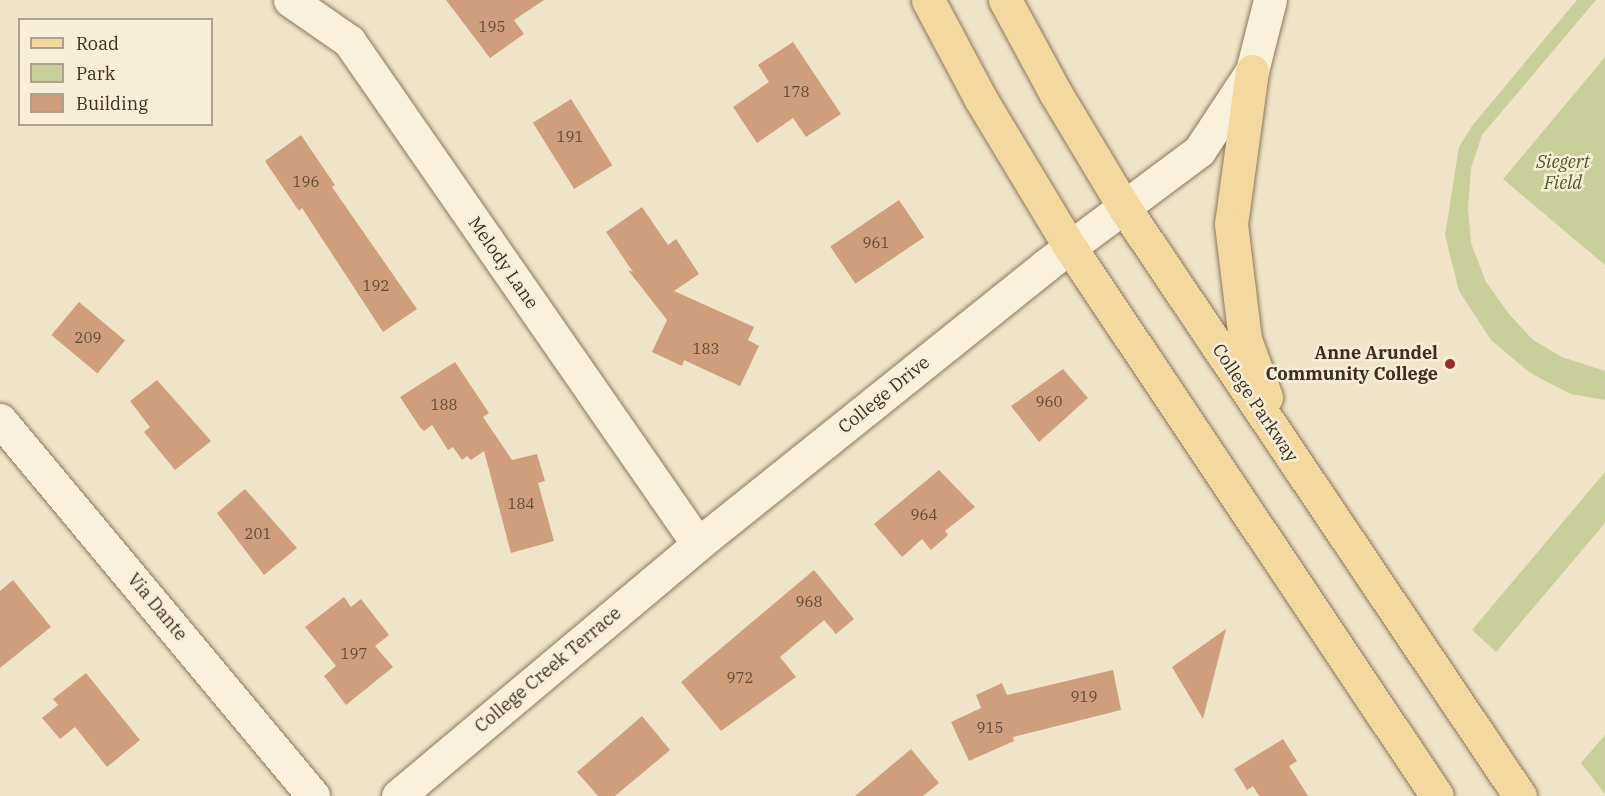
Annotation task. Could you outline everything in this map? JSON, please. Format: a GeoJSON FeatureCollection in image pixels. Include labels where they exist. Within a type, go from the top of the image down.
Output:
{"type":"FeatureCollection","features":[{"type":"Feature","properties":{"kind":"main road"},"geometry":{"type":"LineString","coordinates":[[928,0],[980,98],[1070,247],[1437,796]]}},
{"type":"Feature","properties":{"kind":"main road","name":"College Parkway"},"geometry":{"type":"LineString","coordinates":[[1005,0],[1056,94],[1124,207],[1520,796]]}},
{"type":"Feature","properties":{"kind":"main road"},"geometry":{"type":"LineString","coordinates":[[1252,71],[1231,224],[1235,280],[1245,339],[1289,454]]}},
{"type":"Feature","properties":{"kind":"street","name":"Melody Lane"},"geometry":{"type":"LineString","coordinates":[[290,0],[349,41],[698,544]]}},
{"type":"Feature","properties":{"kind":"street","name":"College Drive"},"geometry":{"type":"LineString","coordinates":[[698,544],[1070,247],[1199,151],[1252,71],[1270,0]]}},
{"type":"Feature","properties":{"kind":"street","name":"Via Dante"},"geometry":{"type":"LineString","coordinates":[[0,420],[313,796]]}},
{"type":"Feature","properties":{"kind":"street","name":"College Creek Terrace"},"geometry":{"type":"LineString","coordinates":[[398,796],[698,544]]}},
{"type":"Feature","properties":{"kind":"green space"},"geometry":{"type":"Polygon","coordinates":[[[1577,0],[1596,0],[1482,135],[1471,168],[1468,209],[1471,243],[1486,282],[1509,314],[1533,340],[1562,357],[1605,371],[1605,400],[1571,394],[1551,384],[1529,372],[1491,340],[1459,291],[1445,235],[1459,147],[1472,126],[1577,0]]]}},
{"type":"Feature","properties":{"kind":"green space","name":"Siegert Field"},"geometry":{"type":"Polygon","coordinates":[[[1605,57],[1605,265],[1503,179],[1605,57]]]}},
{"type":"Feature","properties":{"kind":"green space"},"geometry":{"type":"Polygon","coordinates":[[[1605,472],[1605,523],[1496,652],[1472,630],[1605,472]]]}},
{"type":"Feature","properties":{"kind":"green space"},"geometry":{"type":"Polygon","coordinates":[[[1605,735],[1605,794],[1581,763],[1605,735]]]}},
{"type":"Feature","properties":{"kind":"building"},"geometry":{"type":"Polygon","coordinates":[[[446,0],[544,0],[514,20],[524,34],[490,58],[446,0]]]}},
{"type":"Feature","properties":{"kind":"building"},"geometry":{"type":"Polygon","coordinates":[[[793,42],[841,114],[806,137],[793,118],[757,143],[733,107],[769,82],[758,65],[793,42]]]}},
{"type":"Feature","properties":{"kind":"building"},"geometry":{"type":"Polygon","coordinates":[[[571,99],[612,165],[574,189],[533,123],[571,99]]]}},
{"type":"Feature","properties":{"kind":"building"},"geometry":{"type":"Polygon","coordinates":[[[301,135],[335,185],[332,187],[417,309],[383,332],[302,208],[299,211],[265,161],[301,135]]]}},
{"type":"Feature","properties":{"kind":"building"},"geometry":{"type":"Polygon","coordinates":[[[899,200],[924,237],[855,284],[830,246],[899,200]]]}},
{"type":"Feature","properties":{"kind":"building"},"geometry":{"type":"Polygon","coordinates":[[[642,207],[668,245],[676,239],[699,274],[674,291],[754,327],[748,340],[759,346],[740,386],[684,360],[682,366],[652,352],[667,320],[628,270],[633,272],[606,232],[642,207]]]}},
{"type":"Feature","properties":{"kind":"building"},"geometry":{"type":"Polygon","coordinates":[[[79,302],[125,341],[97,374],[51,335],[79,302]]]}},
{"type":"Feature","properties":{"kind":"building"},"geometry":{"type":"Polygon","coordinates":[[[455,362],[489,413],[483,417],[512,460],[537,454],[545,481],[538,483],[554,541],[511,553],[484,451],[471,460],[467,456],[462,460],[453,447],[448,450],[432,425],[424,431],[419,426],[400,397],[455,362]]]}},
{"type":"Feature","properties":{"kind":"building"},"geometry":{"type":"Polygon","coordinates":[[[1063,369],[1088,398],[1039,442],[1011,406],[1063,369]]]}},
{"type":"Feature","properties":{"kind":"building"},"geometry":{"type":"Polygon","coordinates":[[[157,380],[211,441],[175,470],[144,432],[150,427],[130,401],[157,380]]]}},
{"type":"Feature","properties":{"kind":"building"},"geometry":{"type":"Polygon","coordinates":[[[939,470],[975,507],[945,531],[948,535],[931,550],[922,539],[902,557],[874,524],[939,470]]]}},
{"type":"Feature","properties":{"kind":"building"},"geometry":{"type":"Polygon","coordinates":[[[245,489],[297,548],[264,575],[217,513],[245,489]]]}},
{"type":"Feature","properties":{"kind":"building"},"geometry":{"type":"Polygon","coordinates":[[[814,570],[854,619],[836,634],[824,620],[780,657],[796,677],[721,731],[681,682],[814,570]]]}},
{"type":"Feature","properties":{"kind":"building"},"geometry":{"type":"Polygon","coordinates":[[[13,580],[51,627],[0,668],[0,591],[13,580]]]}},
{"type":"Feature","properties":{"kind":"building"},"geometry":{"type":"Polygon","coordinates":[[[344,597],[351,607],[361,599],[389,635],[375,646],[393,667],[346,705],[324,676],[336,666],[305,627],[344,597]]]}},
{"type":"Feature","properties":{"kind":"building"},"geometry":{"type":"Polygon","coordinates":[[[1226,629],[1203,719],[1172,667],[1226,629]]]}},
{"type":"Feature","properties":{"kind":"building"},"geometry":{"type":"Polygon","coordinates":[[[1113,670],[1121,710],[1013,737],[1014,741],[969,761],[951,722],[981,708],[976,695],[1002,683],[1007,695],[1113,670]]]}},
{"type":"Feature","properties":{"kind":"building"},"geometry":{"type":"Polygon","coordinates":[[[86,673],[140,740],[107,767],[75,727],[60,739],[42,718],[58,705],[53,699],[86,673]]]}},
{"type":"Feature","properties":{"kind":"building"},"geometry":{"type":"Polygon","coordinates":[[[642,716],[670,750],[615,796],[598,796],[577,772],[642,716]]]}},
{"type":"Feature","properties":{"kind":"building"},"geometry":{"type":"Polygon","coordinates":[[[1283,739],[1297,761],[1289,766],[1308,796],[1259,796],[1253,786],[1247,790],[1234,769],[1283,739]]]}},
{"type":"Feature","properties":{"kind":"building"},"geometry":{"type":"Polygon","coordinates":[[[911,749],[939,783],[923,796],[855,796],[911,749]]]}},
{"type":"Feature","properties":{"kind":"place","name":"Anne Arundel Community College"},"geometry":{"type":"Point","coordinates":[1450,364]}}]}
